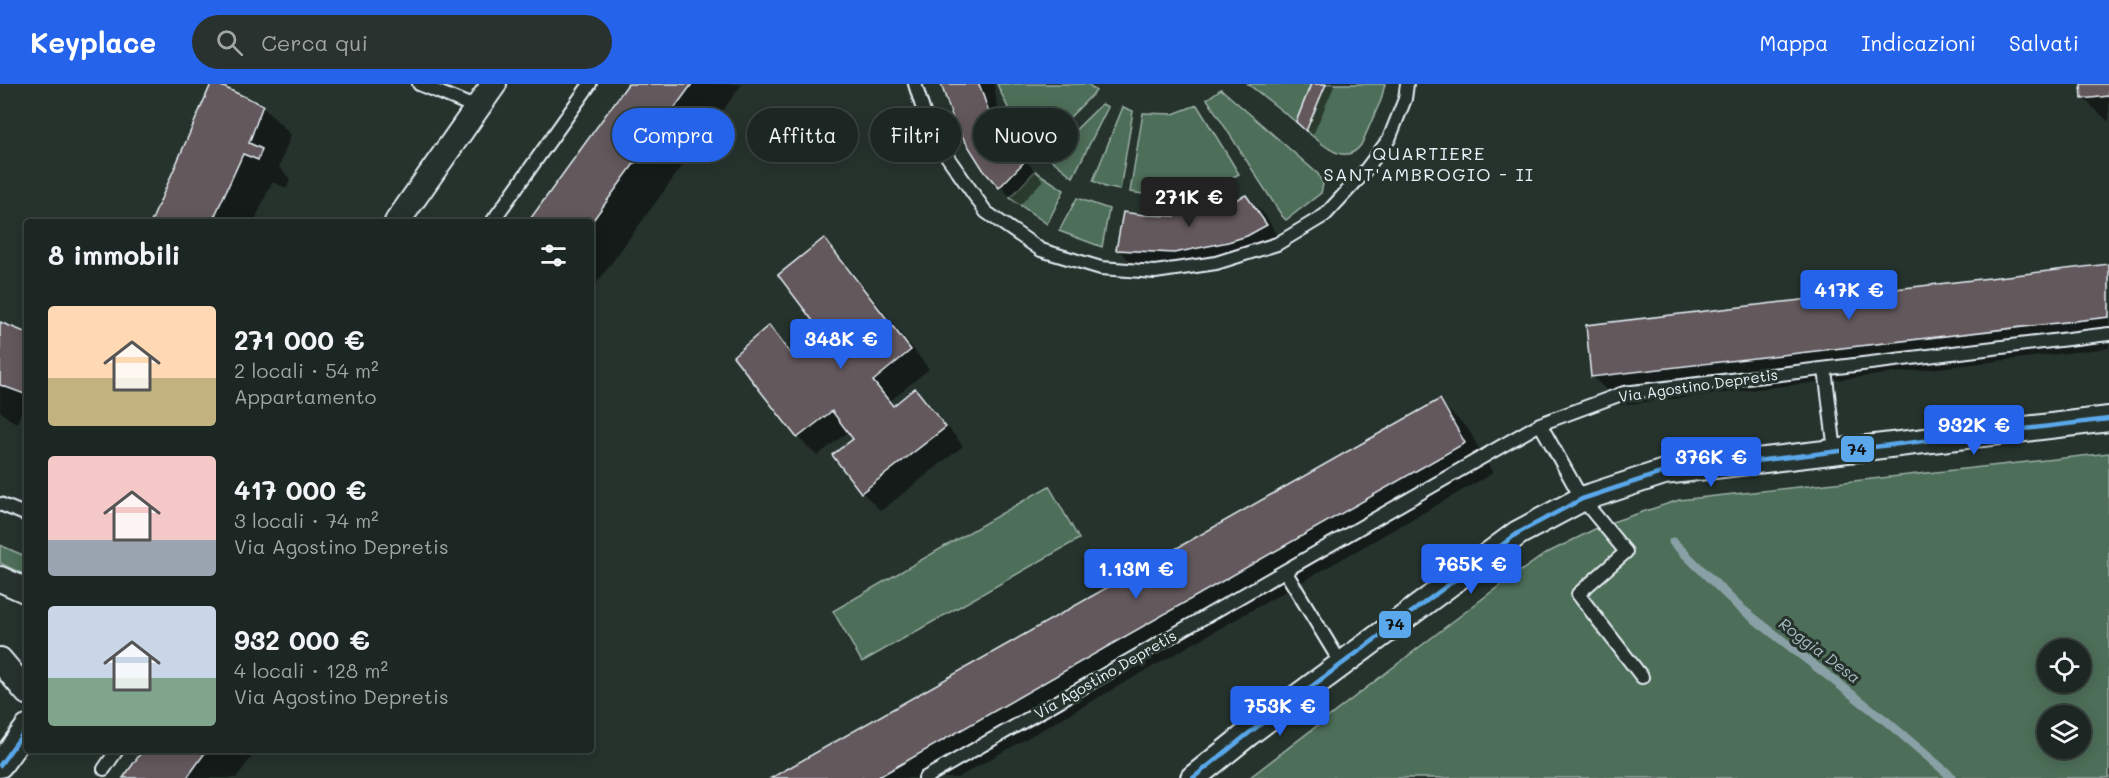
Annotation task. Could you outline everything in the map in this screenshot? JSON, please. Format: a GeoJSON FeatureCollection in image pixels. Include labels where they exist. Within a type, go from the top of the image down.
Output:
{"type":"FeatureCollection","features":[{"type":"Feature","properties":{"kind":"street"},"geometry":{"type":"LineString","coordinates":[[399,219],[494,84]]}},
{"type":"Feature","properties":{"kind":"street"},"geometry":{"type":"LineString","coordinates":[[1193,778],[1249,733],[1518,533],[1582,499],[1664,472],[2109,419]]}},
{"type":"Feature","properties":{"kind":"street"},"geometry":{"type":"LineString","coordinates":[[0,579],[24,590]]}},
{"type":"Feature","properties":{"kind":"street"},"geometry":{"type":"LineString","coordinates":[[0,660],[24,688]]}},
{"type":"Feature","properties":{"kind":"street"},"geometry":{"type":"LineString","coordinates":[[0,765],[24,732]]}},
{"type":"Feature","properties":{"kind":"lane"},"geometry":{"type":"LineString","coordinates":[[419,84],[477,108]]}},
{"type":"Feature","properties":{"kind":"lane"},"geometry":{"type":"LineString","coordinates":[[494,219],[590,84]]}},
{"type":"Feature","properties":{"kind":"lane"},"geometry":{"type":"LineString","coordinates":[[915,84],[930,132],[986,212],[1041,250],[1101,268],[1155,272],[1216,263],[1277,244],[1325,215],[1361,176],[1389,139],[1405,99],[1407,84]]}},
{"type":"Feature","properties":{"kind":"lane","name":"Via Agostino Depretis"},"geometry":{"type":"LineString","coordinates":[[925,778],[1540,424],[1624,393],[2109,334]]}},
{"type":"Feature","properties":{"kind":"lane"},"geometry":{"type":"LineString","coordinates":[[1825,369],[1835,451]]}},
{"type":"Feature","properties":{"kind":"lane"},"geometry":{"type":"LineString","coordinates":[[1540,424],[1582,499],[1626,552],[1578,594],[1642,676]]}},
{"type":"Feature","properties":{"kind":"lane"},"geometry":{"type":"LineString","coordinates":[[0,504],[24,514]]}},
{"type":"Feature","properties":{"kind":"lane"},"geometry":{"type":"LineString","coordinates":[[1285,571],[1342,664]]}},
{"type":"Feature","properties":{"kind":"lane"},"geometry":{"type":"LineString","coordinates":[[104,769],[115,753]]}},
{"type":"Feature","properties":{"kind":"green space"},"geometry":{"type":"Polygon","coordinates":[[[997,84],[1088,84],[1096,91],[1078,109],[1008,108],[997,84]]]}},
{"type":"Feature","properties":{"kind":"green space"},"geometry":{"type":"Polygon","coordinates":[[[1248,84],[1311,84],[1296,122],[1248,84]]]}},
{"type":"Feature","properties":{"kind":"green space"},"geometry":{"type":"Polygon","coordinates":[[[1326,84],[1385,84],[1381,100],[1361,145],[1347,154],[1333,151],[1306,131],[1326,84]]]}},
{"type":"Feature","properties":{"kind":"green space"},"geometry":{"type":"Polygon","coordinates":[[[1221,89],[1318,174],[1323,184],[1321,193],[1286,220],[1207,99],[1221,89]]]}},
{"type":"Feature","properties":{"kind":"green space"},"geometry":{"type":"Polygon","coordinates":[[[1102,104],[1108,107],[1073,177],[1054,162],[1078,162],[1078,128],[1102,104]]]}},
{"type":"Feature","properties":{"kind":"green space"},"geometry":{"type":"Polygon","coordinates":[[[1197,105],[1239,174],[1210,188],[1186,195],[1162,196],[1130,192],[1143,113],[1173,114],[1197,105]]]}},
{"type":"Feature","properties":{"kind":"green space"},"geometry":{"type":"Polygon","coordinates":[[[1123,107],[1133,111],[1120,190],[1105,187],[1093,181],[1123,107]]]}},
{"type":"Feature","properties":{"kind":"green space"},"geometry":{"type":"Polygon","coordinates":[[[1035,171],[1064,190],[1047,224],[1010,198],[1035,171]]]}},
{"type":"Feature","properties":{"kind":"green space"},"geometry":{"type":"Polygon","coordinates":[[[1077,198],[1109,209],[1102,247],[1059,231],[1077,198]]]}},
{"type":"Feature","properties":{"kind":"green space"},"geometry":{"type":"Polygon","coordinates":[[[2109,453],[2109,778],[1249,778],[1495,589],[1545,554],[1603,525],[1679,500],[2109,453]]]}},
{"type":"Feature","properties":{"kind":"green space"},"geometry":{"type":"Polygon","coordinates":[[[1049,486],[1079,539],[862,662],[833,611],[1049,486]]]}},
{"type":"Feature","properties":{"kind":"green space"},"geometry":{"type":"Polygon","coordinates":[[[0,545],[24,556],[24,575],[0,563],[0,545]]]}},
{"type":"Feature","properties":{"kind":"building"},"geometry":{"type":"Polygon","coordinates":[[[211,84],[217,84],[263,105],[249,143],[262,149],[258,160],[243,154],[213,219],[152,219],[211,84]]]}},
{"type":"Feature","properties":{"kind":"building"},"geometry":{"type":"Polygon","coordinates":[[[628,84],[692,84],[675,108],[612,108],[612,162],[635,162],[594,219],[530,219],[628,84]]]}},
{"type":"Feature","properties":{"kind":"building"},"geometry":{"type":"Polygon","coordinates":[[[941,84],[979,84],[988,108],[973,108],[973,154],[961,135],[961,108],[949,108],[941,84]]]}},
{"type":"Feature","properties":{"kind":"building"},"geometry":{"type":"Polygon","coordinates":[[[1311,84],[1326,84],[1306,131],[1296,122],[1311,84]]]}},
{"type":"Feature","properties":{"kind":"building"},"geometry":{"type":"Polygon","coordinates":[[[2081,84],[2109,84],[2109,96],[2082,99],[2081,84]]]}},
{"type":"Feature","properties":{"kind":"building"},"geometry":{"type":"Polygon","coordinates":[[[978,162],[1024,162],[999,188],[978,162]]]}},
{"type":"Feature","properties":{"kind":"building"},"geometry":{"type":"Polygon","coordinates":[[[1246,195],[1267,225],[1247,236],[1174,253],[1116,250],[1123,212],[1174,216],[1227,204],[1246,195]]]}},
{"type":"Feature","properties":{"kind":"building"},"geometry":{"type":"Polygon","coordinates":[[[824,238],[911,350],[873,381],[893,406],[915,388],[946,427],[861,493],[832,455],[853,439],[832,411],[797,438],[733,356],[769,325],[790,353],[819,329],[778,275],[824,238]]]}},
{"type":"Feature","properties":{"kind":"building"},"geometry":{"type":"Polygon","coordinates":[[[2109,264],[2109,317],[1591,377],[1586,325],[2109,264]]]}},
{"type":"Feature","properties":{"kind":"building"},"geometry":{"type":"Polygon","coordinates":[[[0,322],[24,332],[24,394],[0,385],[0,322]]]}},
{"type":"Feature","properties":{"kind":"building"},"geometry":{"type":"Polygon","coordinates":[[[1440,399],[1465,443],[877,778],[771,778],[1440,399]]]}},
{"type":"Feature","properties":{"kind":"building"},"geometry":{"type":"Polygon","coordinates":[[[141,753],[205,753],[187,778],[123,778],[141,753]]]}},
{"type":"Feature","properties":{"kind":"waterway","name":"Roggia Desa"},"geometry":{"type":"LineString","coordinates":[[1673,542],[1738,606],[1885,720],[1953,778]]}},
{"type":"Feature","properties":{"kind":"transit line","name":"74"},"geometry":{"type":"LineString","coordinates":[[1193,778],[1249,733],[1518,533],[1582,499],[1664,472],[2109,419]]}},
{"type":"Feature","properties":{"kind":"transit line","name":"74"},"geometry":{"type":"LineString","coordinates":[[0,765],[24,732]]}},
{"type":"Feature","properties":{"kind":"district","name":"QUARTIERE SANT'AMBROGIO - II"},"geometry":{"type":"Point","coordinates":[1429,163]}}]}
